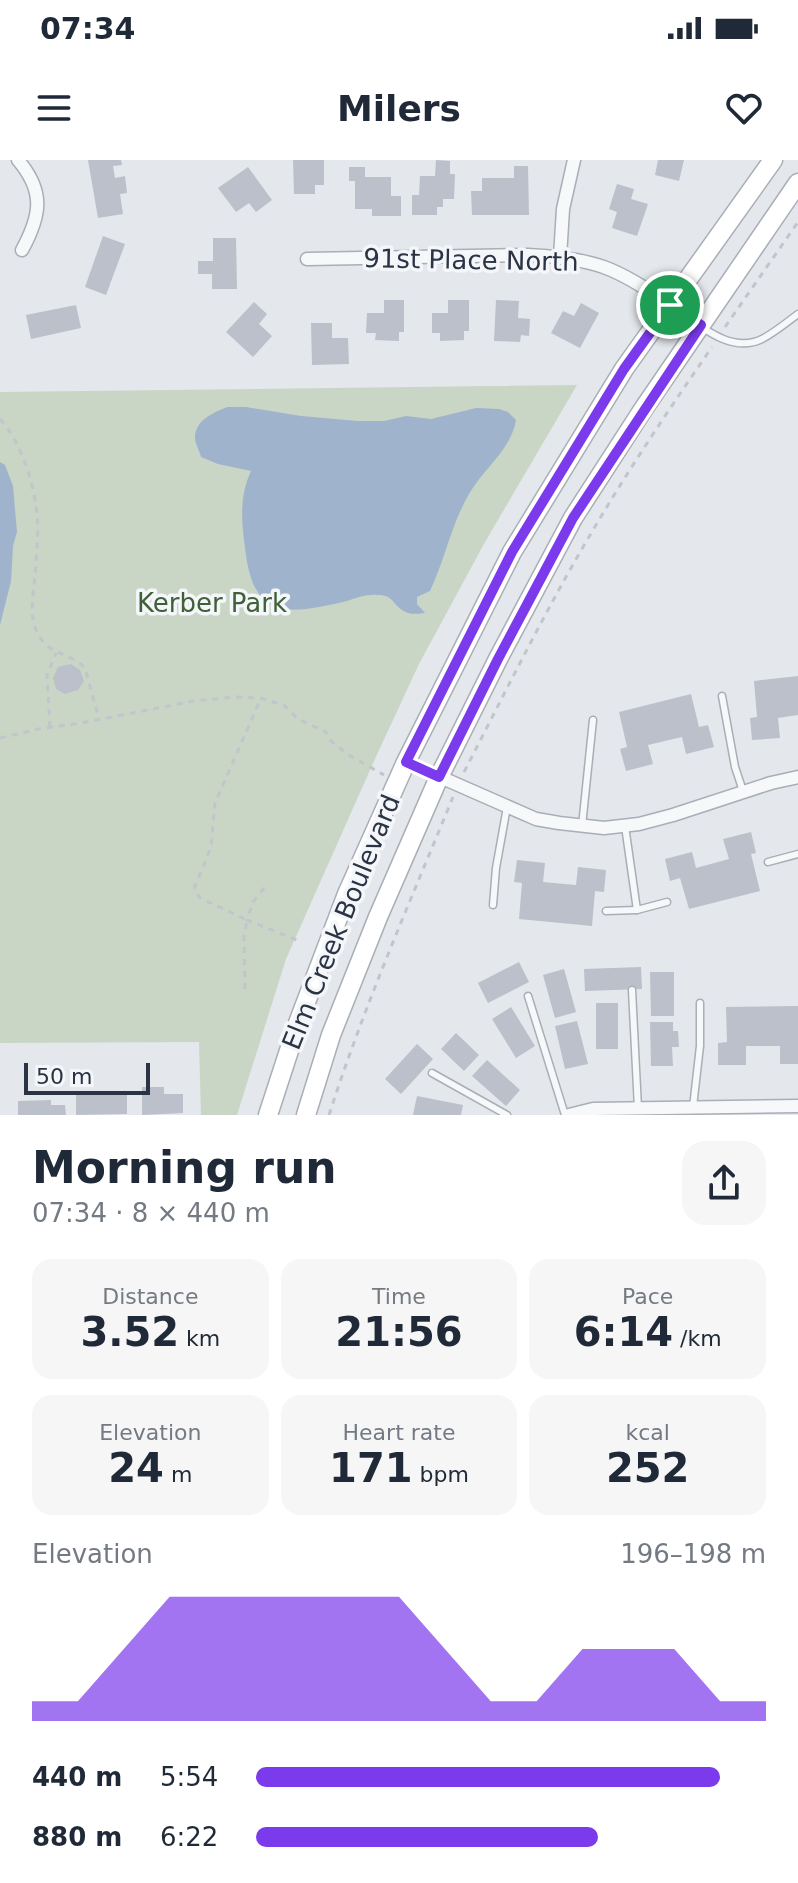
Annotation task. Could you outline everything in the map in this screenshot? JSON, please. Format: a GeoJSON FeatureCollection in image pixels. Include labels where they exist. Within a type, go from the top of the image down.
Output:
{"type":"FeatureCollection","features":[{"type":"Feature","properties":{"kind":"main road","name":"Elm Creek Boulevard"},"geometry":{"type":"LineString","coordinates":[[268,1115],[298,1023],[347,894],[406,762],[512,552],[624,369],[773,160]]}},
{"type":"Feature","properties":{"kind":"main road","name":"Elm Creek Boulevard"},"geometry":{"type":"LineString","coordinates":[[306,1115],[331,1035],[378,917],[439,777],[498,659],[573,518],[798,183]]}},
{"type":"Feature","properties":{"kind":"street"},"geometry":{"type":"LineString","coordinates":[[18,160],[32,179],[38,197],[31,233],[22,250]]}},
{"type":"Feature","properties":{"kind":"street"},"geometry":{"type":"LineString","coordinates":[[560,257],[563,209],[574,160]]}},
{"type":"Feature","properties":{"kind":"street","name":"91st Place North"},"geometry":{"type":"LineString","coordinates":[[307,259],[560,257],[590,261],[614,270],[635,280],[670,305]]}},
{"type":"Feature","properties":{"kind":"street"},"geometry":{"type":"LineString","coordinates":[[406,762],[536,819],[604,828],[639,824],[798,777]]}},
{"type":"Feature","properties":{"kind":"street"},"geometry":{"type":"LineString","coordinates":[[567,1115],[593,1109],[798,1106]]}},
{"type":"Feature","properties":{"kind":"lane"},"geometry":{"type":"LineString","coordinates":[[670,305],[718,337],[740,344],[763,339],[798,314]]}},
{"type":"Feature","properties":{"kind":"lane"},"geometry":{"type":"LineString","coordinates":[[722,696],[735,767],[743,791]]}},
{"type":"Feature","properties":{"kind":"lane"},"geometry":{"type":"LineString","coordinates":[[582,826],[593,720]]}},
{"type":"Feature","properties":{"kind":"lane"},"geometry":{"type":"LineString","coordinates":[[493,905],[507,807]]}},
{"type":"Feature","properties":{"kind":"lane"},"geometry":{"type":"LineString","coordinates":[[625,826],[637,910]]}},
{"type":"Feature","properties":{"kind":"lane"},"geometry":{"type":"LineString","coordinates":[[768,862],[798,854]]}},
{"type":"Feature","properties":{"kind":"lane"},"geometry":{"type":"LineString","coordinates":[[606,911],[637,910],[667,902]]}},
{"type":"Feature","properties":{"kind":"lane"},"geometry":{"type":"LineString","coordinates":[[632,990],[638,1108]]}},
{"type":"Feature","properties":{"kind":"lane"},"geometry":{"type":"LineString","coordinates":[[528,996],[567,1115]]}},
{"type":"Feature","properties":{"kind":"lane"},"geometry":{"type":"LineString","coordinates":[[693,1107],[700,1046],[700,1003]]}},
{"type":"Feature","properties":{"kind":"lane"},"geometry":{"type":"LineString","coordinates":[[432,1073],[507,1115]]}},
{"type":"Feature","properties":{"kind":"path"},"geometry":{"type":"LineString","coordinates":[[329,1115],[380,972],[458,785],[552,603],[644,448],[798,222]]}},
{"type":"Feature","properties":{"kind":"path"},"geometry":{"type":"LineString","coordinates":[[0,419],[17,443],[34,498],[38,528],[33,618],[36,630],[56,653],[80,662],[85,668],[99,719]]}},
{"type":"Feature","properties":{"kind":"path"},"geometry":{"type":"LineString","coordinates":[[50,727],[47,675],[56,653]]}},
{"type":"Feature","properties":{"kind":"path"},"geometry":{"type":"LineString","coordinates":[[261,698],[215,803],[211,847],[194,889],[200,898],[299,941]]}},
{"type":"Feature","properties":{"kind":"path"},"geometry":{"type":"LineString","coordinates":[[0,738],[194,701],[261,698],[285,706],[298,719],[326,732],[331,741],[347,754],[385,775]]}},
{"type":"Feature","properties":{"kind":"path"},"geometry":{"type":"LineString","coordinates":[[245,989],[244,936],[247,920],[253,902],[264,888]]}},
{"type":"Feature","properties":{"kind":"green space","name":"Kerber Park"},"geometry":{"type":"Polygon","coordinates":[[[577,385],[485,542],[419,664],[286,959],[237,1115],[201,1115],[199,1042],[0,1043],[0,392],[577,385]]]}},
{"type":"Feature","properties":{"kind":"water"},"geometry":{"type":"Polygon","coordinates":[[[227,407],[358,421],[384,421],[406,416],[431,419],[476,408],[499,409],[516,420],[506,446],[477,482],[462,507],[430,591],[417,597],[417,604],[425,613],[407,613],[382,595],[294,610],[268,603],[258,593],[251,577],[242,513],[244,492],[251,471],[201,457],[196,442],[196,432],[201,422],[227,407]]]}},
{"type":"Feature","properties":{"kind":"water"},"geometry":{"type":"Polygon","coordinates":[[[0,462],[5,465],[13,486],[17,532],[11,581],[0,625],[0,462]]]}},
{"type":"Feature","properties":{"kind":"building"},"geometry":{"type":"Polygon","coordinates":[[[88,160],[121,160],[122,165],[113,166],[115,178],[125,176],[127,193],[120,194],[123,214],[98,218],[88,160]]]}},
{"type":"Feature","properties":{"kind":"building"},"geometry":{"type":"Polygon","coordinates":[[[293,160],[324,160],[324,185],[315,185],[315,194],[294,194],[293,160]]]}},
{"type":"Feature","properties":{"kind":"building"},"geometry":{"type":"Polygon","coordinates":[[[436,160],[450,161],[450,174],[455,174],[454,199],[443,199],[443,207],[437,207],[437,215],[412,215],[412,195],[419,195],[420,176],[435,176],[436,160]]]}},
{"type":"Feature","properties":{"kind":"building"},"geometry":{"type":"Polygon","coordinates":[[[658,160],[684,160],[679,181],[655,175],[658,160]]]}},
{"type":"Feature","properties":{"kind":"building"},"geometry":{"type":"Polygon","coordinates":[[[514,166],[528,166],[529,215],[472,215],[471,191],[482,191],[482,178],[514,178],[514,166]]]}},
{"type":"Feature","properties":{"kind":"building"},"geometry":{"type":"Polygon","coordinates":[[[248,167],[272,200],[256,212],[249,203],[236,212],[218,188],[248,167]]]}},
{"type":"Feature","properties":{"kind":"building"},"geometry":{"type":"Polygon","coordinates":[[[349,167],[365,167],[365,177],[391,177],[391,196],[401,196],[401,216],[372,216],[372,209],[355,209],[355,181],[349,181],[349,167]]]}},
{"type":"Feature","properties":{"kind":"building"},"geometry":{"type":"Polygon","coordinates":[[[617,184],[634,189],[631,199],[648,204],[637,236],[612,228],[617,212],[609,209],[617,184]]]}},
{"type":"Feature","properties":{"kind":"building"},"geometry":{"type":"Polygon","coordinates":[[[103,236],[125,244],[106,295],[85,287],[103,236]]]}},
{"type":"Feature","properties":{"kind":"building"},"geometry":{"type":"Polygon","coordinates":[[[213,238],[236,238],[237,289],[212,289],[212,274],[198,274],[198,261],[213,261],[213,238]]]}},
{"type":"Feature","properties":{"kind":"building"},"geometry":{"type":"Polygon","coordinates":[[[384,300],[404,300],[404,332],[399,332],[399,341],[375,340],[376,333],[366,333],[367,313],[384,313],[384,300]]]}},
{"type":"Feature","properties":{"kind":"building"},"geometry":{"type":"Polygon","coordinates":[[[448,300],[469,300],[469,331],[464,331],[464,340],[440,341],[440,333],[432,333],[432,313],[448,313],[448,300]]]}},
{"type":"Feature","properties":{"kind":"building"},"geometry":{"type":"Polygon","coordinates":[[[496,300],[519,301],[518,318],[530,319],[529,336],[521,335],[520,342],[494,341],[496,300]]]}},
{"type":"Feature","properties":{"kind":"building"},"geometry":{"type":"Polygon","coordinates":[[[254,302],[267,314],[259,324],[272,336],[253,357],[226,332],[254,302]]]}},
{"type":"Feature","properties":{"kind":"building"},"geometry":{"type":"Polygon","coordinates":[[[581,303],[599,313],[580,348],[551,333],[563,311],[574,316],[581,303]]]}},
{"type":"Feature","properties":{"kind":"building"},"geometry":{"type":"Polygon","coordinates":[[[76,305],[81,328],[31,339],[26,315],[76,305]]]}},
{"type":"Feature","properties":{"kind":"building"},"geometry":{"type":"Polygon","coordinates":[[[311,323],[332,323],[332,338],[348,338],[349,364],[312,365],[311,323]]]}},
{"type":"Feature","properties":{"kind":"building"},"geometry":{"type":"Polygon","coordinates":[[[71,664],[80,670],[84,681],[78,690],[65,694],[56,689],[53,678],[58,667],[71,664]]]}},
{"type":"Feature","properties":{"kind":"building"},"geometry":{"type":"Polygon","coordinates":[[[798,676],[798,715],[778,718],[780,738],[752,740],[750,718],[757,717],[754,681],[798,676]]]}},
{"type":"Feature","properties":{"kind":"building"},"geometry":{"type":"Polygon","coordinates":[[[691,694],[699,727],[708,725],[714,747],[686,754],[682,737],[648,745],[653,764],[626,771],[620,749],[627,747],[619,712],[691,694]]]}},
{"type":"Feature","properties":{"kind":"building"},"geometry":{"type":"Polygon","coordinates":[[[751,832],[756,853],[751,854],[760,891],[689,909],[680,878],[670,881],[665,859],[692,852],[696,868],[729,859],[723,839],[751,832]]]}},
{"type":"Feature","properties":{"kind":"building"},"geometry":{"type":"Polygon","coordinates":[[[517,860],[545,863],[543,882],[576,885],[578,867],[606,870],[604,892],[595,891],[592,926],[519,919],[522,883],[514,882],[517,860]]]}},
{"type":"Feature","properties":{"kind":"building"},"geometry":{"type":"Polygon","coordinates":[[[519,962],[529,982],[488,1003],[478,983],[519,962]]]}},
{"type":"Feature","properties":{"kind":"building"},"geometry":{"type":"Polygon","coordinates":[[[641,967],[642,989],[585,991],[584,969],[641,967]]]}},
{"type":"Feature","properties":{"kind":"building"},"geometry":{"type":"Polygon","coordinates":[[[564,969],[576,1012],[555,1018],[543,975],[564,969]]]}},
{"type":"Feature","properties":{"kind":"building"},"geometry":{"type":"Polygon","coordinates":[[[650,972],[674,972],[674,1016],[651,1016],[650,972]]]}},
{"type":"Feature","properties":{"kind":"building"},"geometry":{"type":"Polygon","coordinates":[[[596,1003],[618,1003],[618,1049],[596,1049],[596,1003]]]}},
{"type":"Feature","properties":{"kind":"building"},"geometry":{"type":"Polygon","coordinates":[[[798,1006],[798,1064],[780,1064],[780,1046],[746,1046],[746,1065],[718,1065],[718,1043],[727,1042],[726,1007],[798,1006]]]}},
{"type":"Feature","properties":{"kind":"building"},"geometry":{"type":"Polygon","coordinates":[[[511,1007],[535,1046],[516,1058],[492,1019],[511,1007]]]}},
{"type":"Feature","properties":{"kind":"building"},"geometry":{"type":"Polygon","coordinates":[[[577,1021],[588,1064],[565,1069],[555,1026],[577,1021]]]}},
{"type":"Feature","properties":{"kind":"building"},"geometry":{"type":"Polygon","coordinates":[[[650,1022],[673,1022],[673,1031],[678,1031],[679,1047],[672,1047],[673,1066],[651,1066],[650,1022]]]}},
{"type":"Feature","properties":{"kind":"building"},"geometry":{"type":"Polygon","coordinates":[[[456,1033],[479,1055],[464,1071],[441,1049],[456,1033]]]}},
{"type":"Feature","properties":{"kind":"building"},"geometry":{"type":"Polygon","coordinates":[[[417,1044],[433,1059],[401,1094],[385,1079],[417,1044]]]}},
{"type":"Feature","properties":{"kind":"building"},"geometry":{"type":"Polygon","coordinates":[[[487,1060],[520,1090],[506,1106],[472,1076],[487,1060]]]}},
{"type":"Feature","properties":{"kind":"building"},"geometry":{"type":"Polygon","coordinates":[[[142,1087],[164,1087],[164,1094],[183,1094],[183,1113],[142,1115],[142,1087]]]}},
{"type":"Feature","properties":{"kind":"building"},"geometry":{"type":"Polygon","coordinates":[[[127,1093],[127,1114],[76,1115],[76,1094],[127,1093]]]}},
{"type":"Feature","properties":{"kind":"building"},"geometry":{"type":"Polygon","coordinates":[[[417,1096],[463,1105],[461,1115],[413,1115],[417,1096]]]}},
{"type":"Feature","properties":{"kind":"building"},"geometry":{"type":"Polygon","coordinates":[[[51,1100],[51,1105],[65,1105],[66,1115],[18,1115],[18,1101],[51,1100]]]}},
{"type":"Feature","properties":{"kind":"route"},"geometry":{"type":"LineString","coordinates":[[670,305],[701,325],[573,518],[439,777],[406,762],[512,552],[624,369],[670,305]]}}]}
